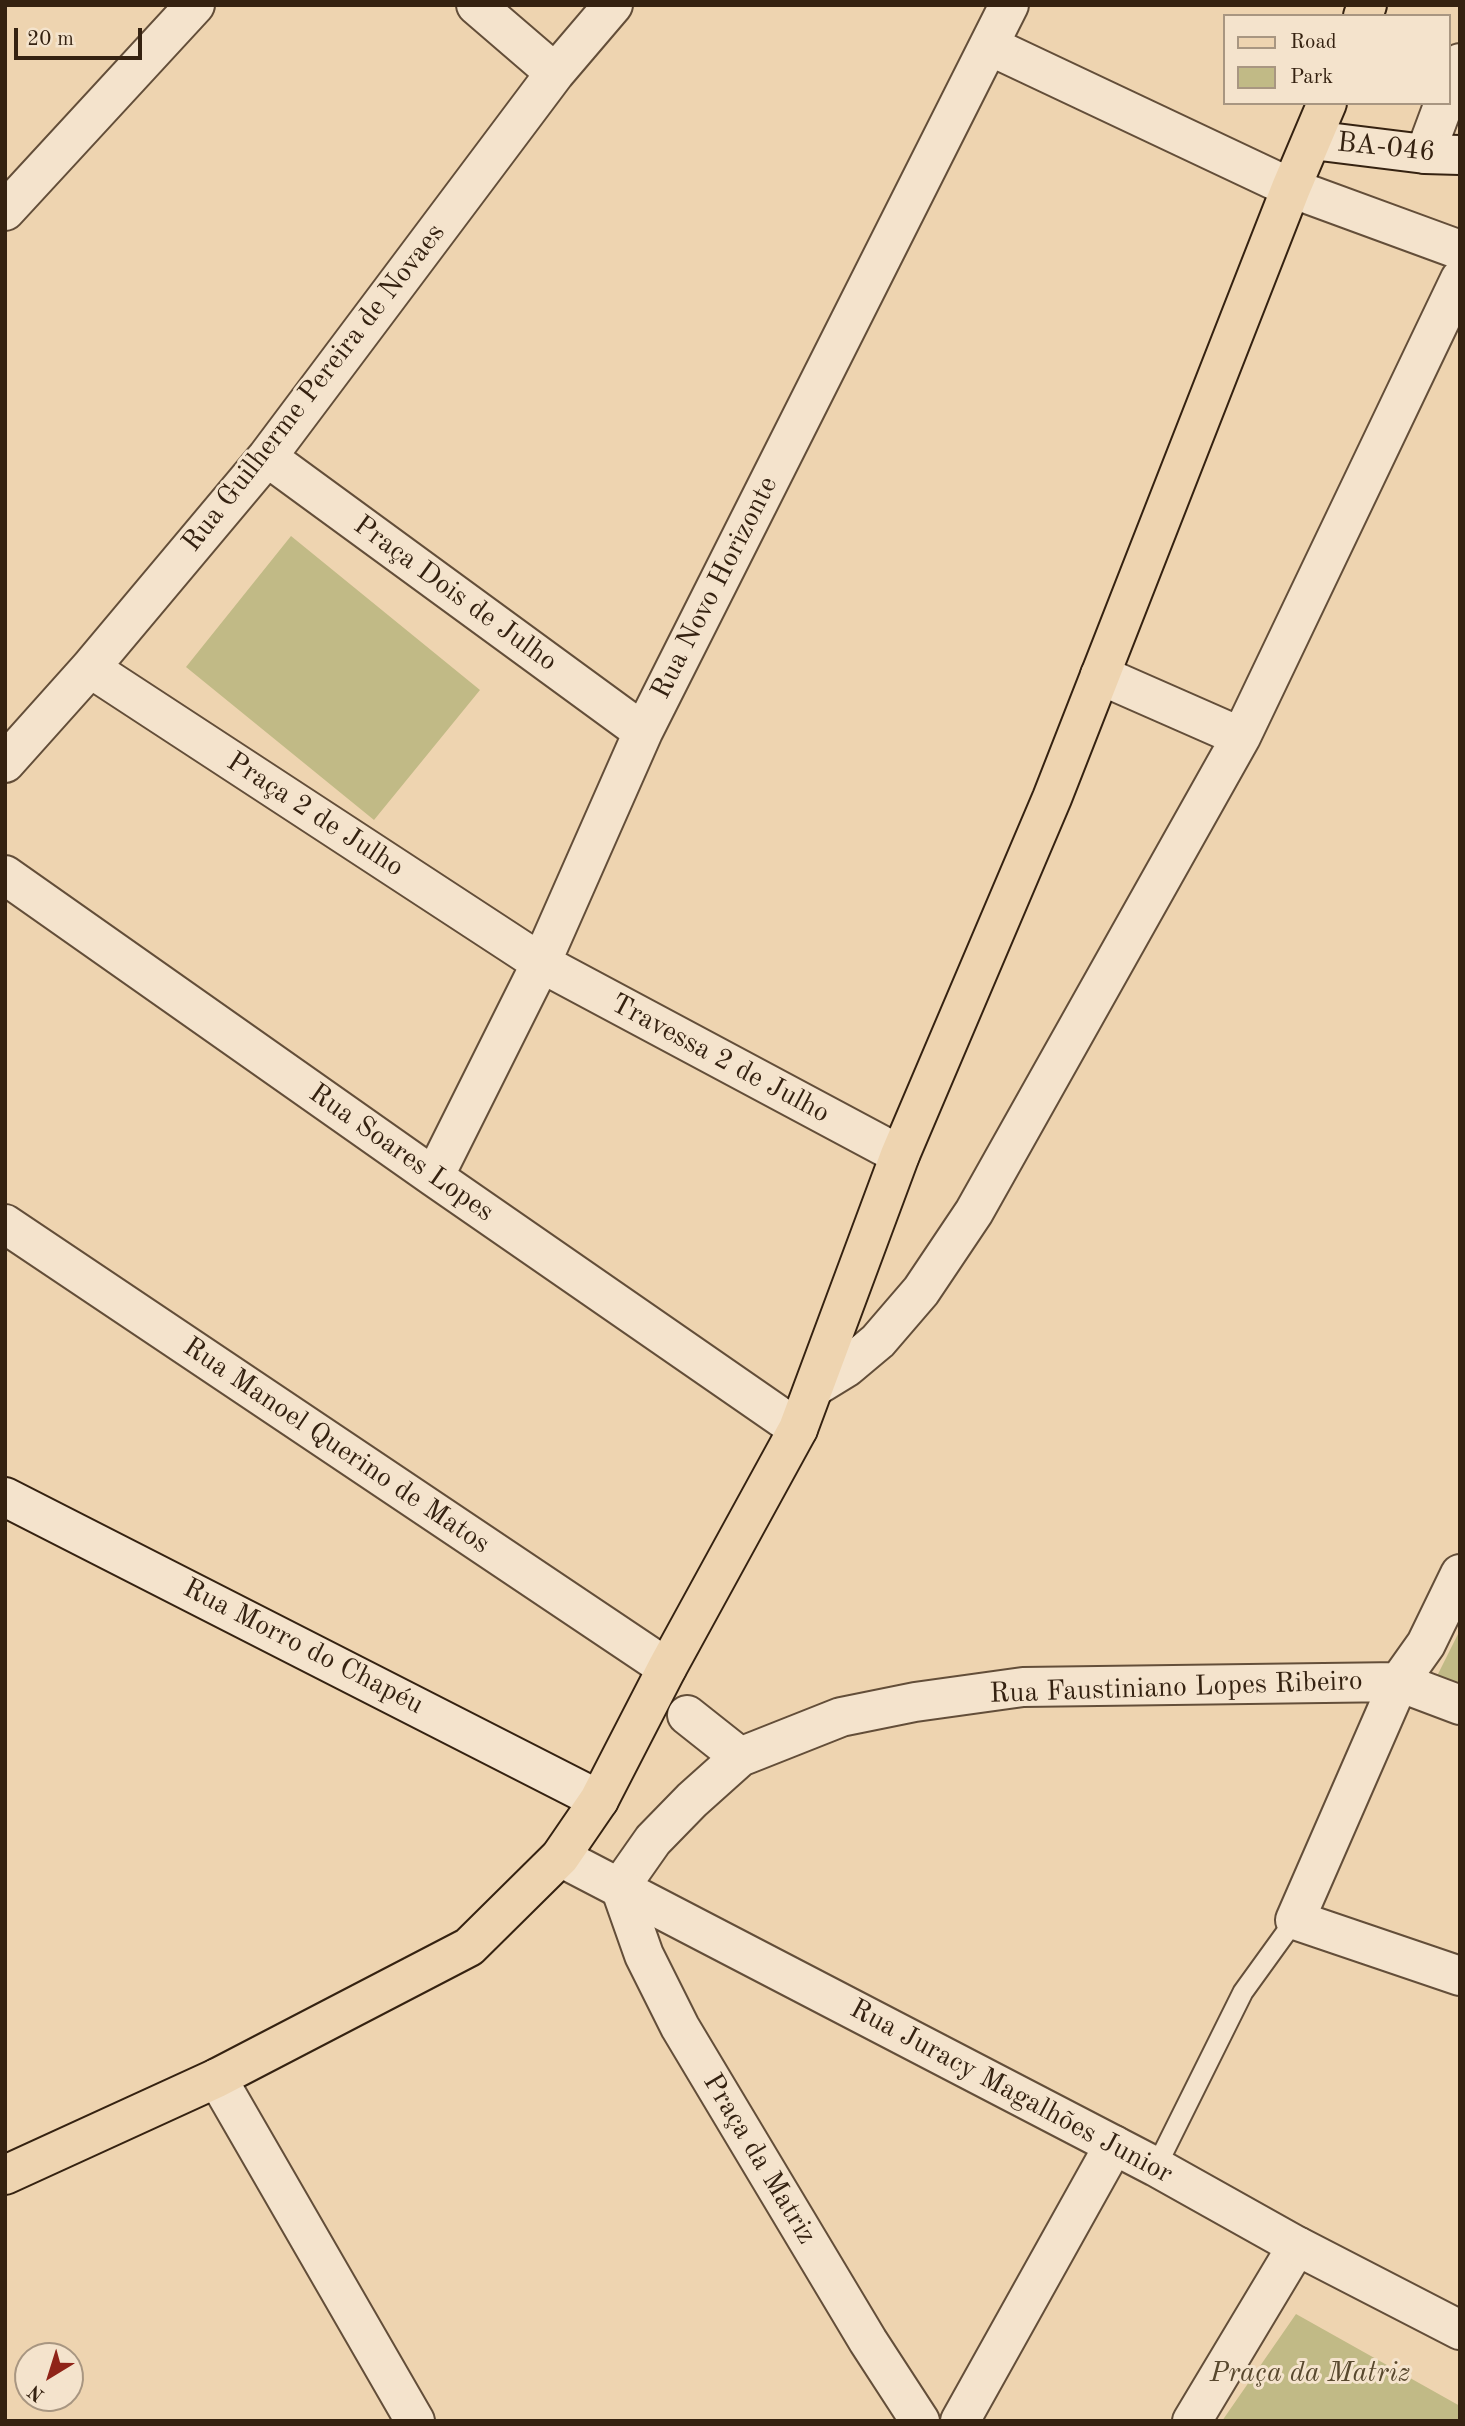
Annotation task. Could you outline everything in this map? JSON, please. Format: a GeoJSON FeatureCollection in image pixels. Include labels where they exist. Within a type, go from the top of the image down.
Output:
{"type":"FeatureCollection","features":[{"type":"Feature","properties":{"kind":"main road"},"geometry":{"type":"LineString","coordinates":[[5,2175],[217,2078],[468,1947],[560,1857],[599,1800],[667,1668],[798,1429],[900,1155],[1052,798],[1291,188],[1326,105]]}},
{"type":"Feature","properties":{"kind":"street"},"geometry":{"type":"LineString","coordinates":[[5,211],[195,5]]}},
{"type":"Feature","properties":{"kind":"street"},"geometry":{"type":"LineString","coordinates":[[476,5],[555,73]]}},
{"type":"Feature","properties":{"kind":"street","name":"Rua Guilherme Pereira de Novaes"},"geometry":{"type":"LineString","coordinates":[[5,763],[90,668],[267,457],[555,73],[613,5]]}},
{"type":"Feature","properties":{"kind":"street","name":"Rua Novo Horizonte"},"geometry":{"type":"LineString","coordinates":[[434,1177],[541,963],[643,732],[1009,5]]}},
{"type":"Feature","properties":{"kind":"street"},"geometry":{"type":"LineString","coordinates":[[990,46],[1291,188],[1460,250]]}},
{"type":"Feature","properties":{"kind":"street"},"geometry":{"type":"LineString","coordinates":[[1451,85],[1460,62]]}},
{"type":"Feature","properties":{"kind":"street"},"geometry":{"type":"LineString","coordinates":[[1442,154],[1444,105]]}},
{"type":"Feature","properties":{"kind":"street","name":"BA-046"},"geometry":{"type":"LineString","coordinates":[[1312,141],[1442,154]]}},
{"type":"Feature","properties":{"kind":"street"},"geometry":{"type":"LineString","coordinates":[[816,1386],[847,1367],[878,1341],[921,1290],[974,1212],[1241,737],[1460,279]]}},
{"type":"Feature","properties":{"kind":"street","name":"Praça Dois de Julho"},"geometry":{"type":"LineString","coordinates":[[267,457],[643,732]]}},
{"type":"Feature","properties":{"kind":"street","name":"Praça 2 de Julho"},"geometry":{"type":"LineString","coordinates":[[90,668],[541,963]]}},
{"type":"Feature","properties":{"kind":"street"},"geometry":{"type":"LineString","coordinates":[[1100,675],[1241,737]]}},
{"type":"Feature","properties":{"kind":"street","name":"Rua Soares Lopes"},"geometry":{"type":"LineString","coordinates":[[5,875],[798,1429]]}},
{"type":"Feature","properties":{"kind":"street","name":"Travessa 2 de Julho"},"geometry":{"type":"LineString","coordinates":[[541,963],[900,1155]]}},
{"type":"Feature","properties":{"kind":"street","name":"Rua Manoel Querino de Matos"},"geometry":{"type":"LineString","coordinates":[[5,1224],[667,1668]]}},
{"type":"Feature","properties":{"kind":"street","name":"Rua Morro do Chapéu"},"geometry":{"type":"LineString","coordinates":[[5,1497],[599,1800]]}},
{"type":"Feature","properties":{"kind":"street"},"geometry":{"type":"LineString","coordinates":[[1460,1574],[1426,1643],[1399,1682],[1295,1920],[1460,1976]]}},
{"type":"Feature","properties":{"kind":"street","name":"Rua Faustiniano Lopes Ribeiro"},"geometry":{"type":"LineString","coordinates":[[621,1887],[653,1840],[740,1757],[841,1717],[915,1702],[1023,1687],[1399,1682],[1460,1705]]}},
{"type":"Feature","properties":{"kind":"street"},"geometry":{"type":"LineString","coordinates":[[687,1715],[740,1757]]}},
{"type":"Feature","properties":{"kind":"street","name":"Rua Juracy Magalhões Junior"},"geometry":{"type":"LineString","coordinates":[[560,1857],[1156,2167],[1297,2246],[1460,2330]]}},
{"type":"Feature","properties":{"kind":"street","name":"Praça da Matriz"},"geometry":{"type":"LineString","coordinates":[[621,1887],[644,1955],[680,2027],[868,2342],[920,2421]]}},
{"type":"Feature","properties":{"kind":"street"},"geometry":{"type":"LineString","coordinates":[[217,2078],[415,2421]]}},
{"type":"Feature","properties":{"kind":"street"},"geometry":{"type":"LineString","coordinates":[[960,2421],[1114,2145]]}},
{"type":"Feature","properties":{"kind":"street"},"geometry":{"type":"LineString","coordinates":[[1192,2421],[1297,2246]]}},
{"type":"Feature","properties":{"kind":"lane"},"geometry":{"type":"LineString","coordinates":[[1156,2167],[1243,1992],[1295,1920]]}},
{"type":"Feature","properties":{"kind":"green space"},"geometry":{"type":"Polygon","coordinates":[[[291,536],[480,690],[374,820],[186,667],[291,536]]]}},
{"type":"Feature","properties":{"kind":"green space"},"geometry":{"type":"Polygon","coordinates":[[[1460,1630],[1460,1685],[1437,1676],[1460,1630]]]}},
{"type":"Feature","properties":{"kind":"green space","name":"Praça da Matriz"},"geometry":{"type":"Polygon","coordinates":[[[1296,2314],[1460,2406],[1460,2421],[1222,2421],[1296,2314]]]}}]}
